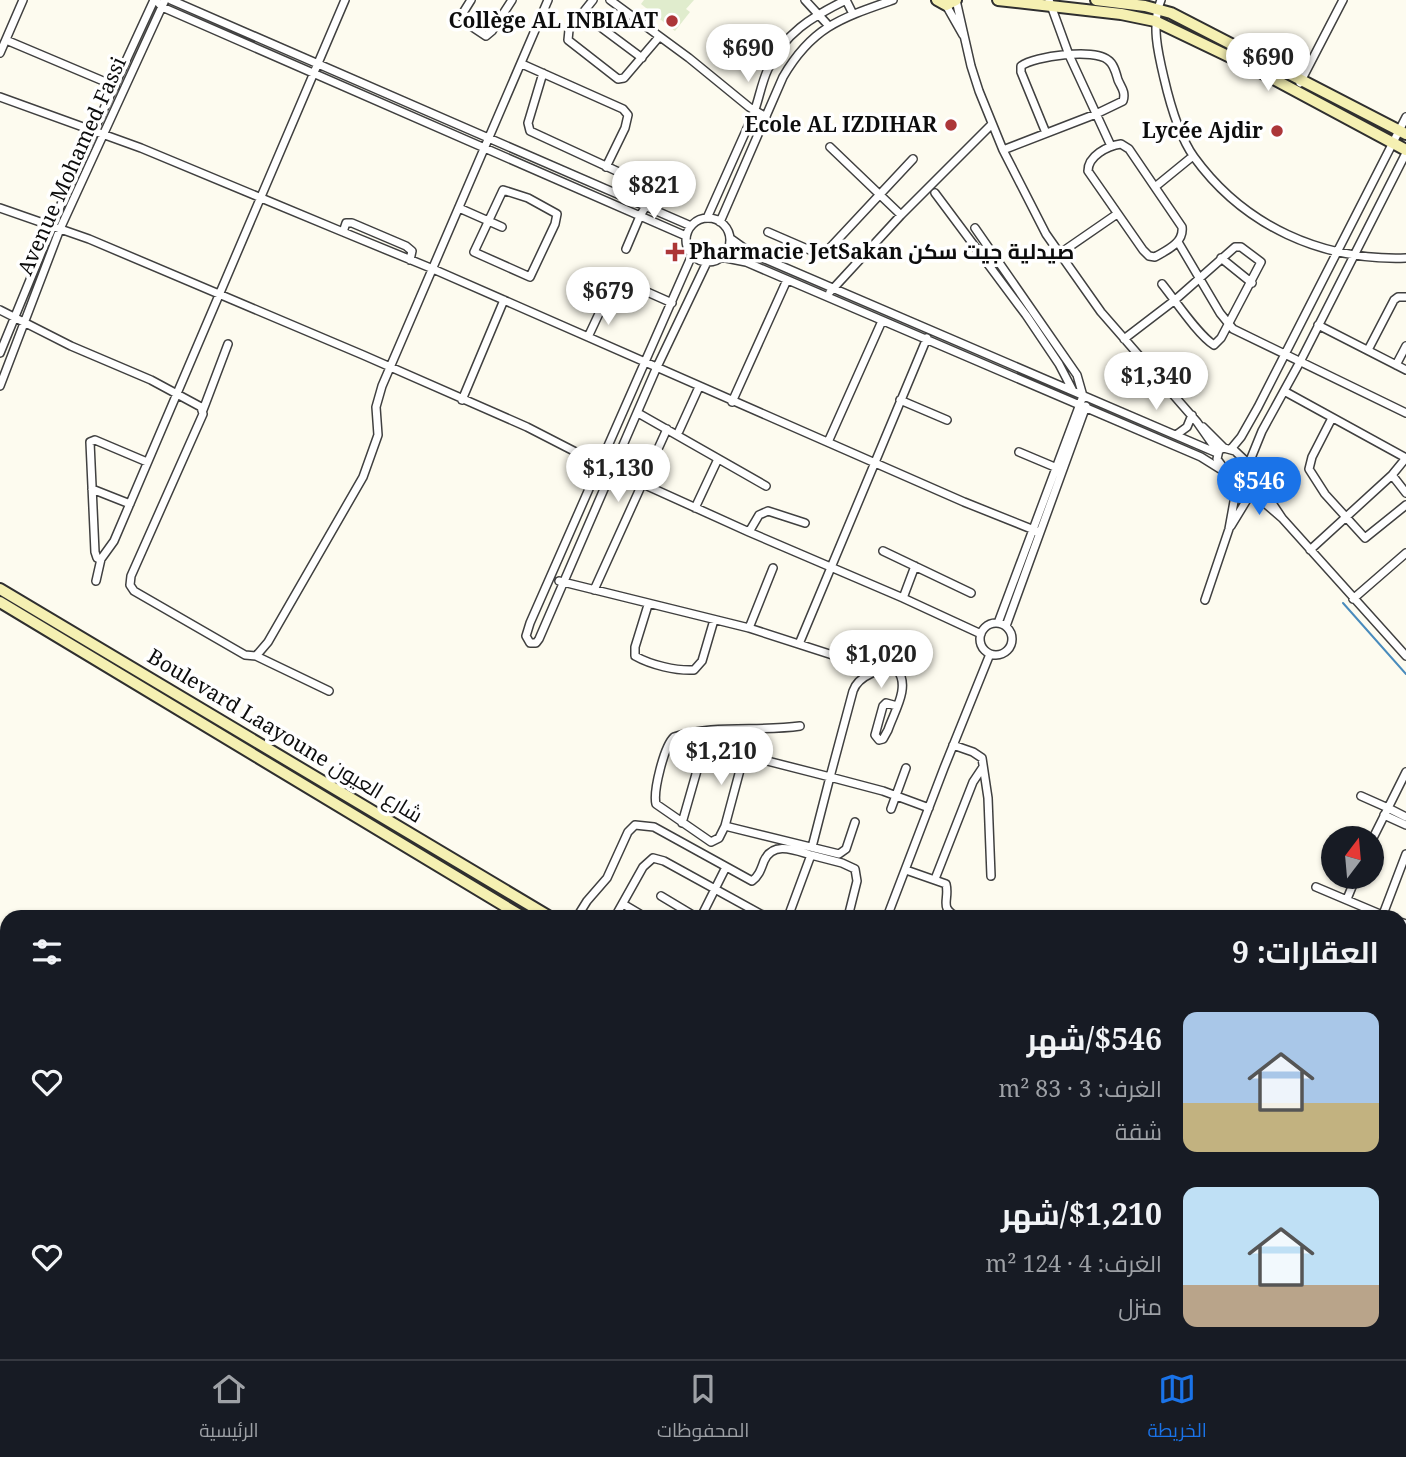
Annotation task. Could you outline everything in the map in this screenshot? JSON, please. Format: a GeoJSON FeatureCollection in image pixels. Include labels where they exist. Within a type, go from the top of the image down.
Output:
{"type":"FeatureCollection","features":[{"type":"Feature","properties":{"kind":"street"},"geometry":{"type":"LineString","coordinates":[[0,53],[23,0]]}},
{"type":"Feature","properties":{"kind":"street"},"geometry":{"type":"LineString","coordinates":[[155,0],[314,73],[687,236]]}},
{"type":"Feature","properties":{"kind":"street","name":"Avenue Mohamed Fassi"},"geometry":{"type":"LineString","coordinates":[[0,353],[51,226],[155,0]]}},
{"type":"Feature","properties":{"kind":"street"},"geometry":{"type":"LineString","coordinates":[[171,0],[691,226]]}},
{"type":"Feature","properties":{"kind":"street"},"geometry":{"type":"LineString","coordinates":[[96,581],[102,559],[114,541],[258,198],[345,0]]}},
{"type":"Feature","properties":{"kind":"street"},"geometry":{"type":"LineString","coordinates":[[471,0],[461,16],[486,36],[512,0]]}},
{"type":"Feature","properties":{"kind":"street"},"geometry":{"type":"LineString","coordinates":[[256,656],[268,642],[363,477],[378,435],[376,407],[382,386],[548,0]]}},
{"type":"Feature","properties":{"kind":"street"},"geometry":{"type":"LineString","coordinates":[[593,0],[569,30],[568,40],[595,63],[621,79],[659,37]]}},
{"type":"Feature","properties":{"kind":"street"},"geometry":{"type":"LineString","coordinates":[[610,0],[754,111],[766,117]]}},
{"type":"Feature","properties":{"kind":"street"},"geometry":{"type":"LineString","coordinates":[[805,0],[828,25]]}},
{"type":"Feature","properties":{"kind":"street"},"geometry":{"type":"LineString","coordinates":[[707,218],[754,111],[767,69],[779,49],[803,23],[817,13],[846,0],[853,14]]}},
{"type":"Feature","properties":{"kind":"street"},"geometry":{"type":"LineString","coordinates":[[720,222],[792,61],[828,25],[893,0]]}},
{"type":"Feature","properties":{"kind":"street"},"geometry":{"type":"LineString","coordinates":[[998,0],[1050,3],[1155,21],[1402,133]]}},
{"type":"Feature","properties":{"kind":"street"},"geometry":{"type":"LineString","coordinates":[[1096,0],[1159,4],[1406,152],[1249,463]]}},
{"type":"Feature","properties":{"kind":"street"},"geometry":{"type":"LineString","coordinates":[[1298,85],[1343,0]]}},
{"type":"Feature","properties":{"kind":"street"},"geometry":{"type":"LineString","coordinates":[[949,1],[1003,150],[1059,254],[1101,312],[1222,451]]}},
{"type":"Feature","properties":{"kind":"street","name":"Avenue Mohamed Fassi"},"geometry":{"type":"LineString","coordinates":[[0,386],[60,229],[163,3]]}},
{"type":"Feature","properties":{"kind":"street"},"geometry":{"type":"LineString","coordinates":[[1050,3],[1069,55],[1111,146]]}},
{"type":"Feature","properties":{"kind":"street"},"geometry":{"type":"LineString","coordinates":[[1159,4],[1155,21],[1169,99],[1193,156],[1245,211],[1290,236],[1336,252],[1406,258]]}},
{"type":"Feature","properties":{"kind":"street"},"geometry":{"type":"LineString","coordinates":[[583,14],[642,58]]}},
{"type":"Feature","properties":{"kind":"street"},"geometry":{"type":"LineString","coordinates":[[6,40],[115,86]]}},
{"type":"Feature","properties":{"kind":"street"},"geometry":{"type":"LineString","coordinates":[[1003,150],[1096,114],[1124,99],[1113,64],[1103,56],[1069,55],[1035,60],[1021,66],[1021,72],[1046,132]]}},
{"type":"Feature","properties":{"kind":"street"},"geometry":{"type":"LineString","coordinates":[[522,64],[623,109],[628,115],[625,128],[606,167]]}},
{"type":"Feature","properties":{"kind":"street"},"geometry":{"type":"LineString","coordinates":[[543,73],[528,123],[530,131],[636,180]]}},
{"type":"Feature","properties":{"kind":"street"},"geometry":{"type":"LineString","coordinates":[[0,97],[141,148],[433,269],[656,369],[1036,531]]}},
{"type":"Feature","properties":{"kind":"street"},"geometry":{"type":"LineString","coordinates":[[1282,517],[1252,493],[1237,485],[1217,459],[1222,451],[1241,437],[1393,143],[1402,133],[1406,117]]}},
{"type":"Feature","properties":{"kind":"street"},"geometry":{"type":"LineString","coordinates":[[826,297],[901,215],[992,124]]}},
{"type":"Feature","properties":{"kind":"street"},"geometry":{"type":"LineString","coordinates":[[1121,145],[1129,149],[1155,187],[1182,227],[1183,234],[1178,242],[1155,257],[1149,256],[1117,214],[1087,167],[1093,157],[1111,146],[1121,145]]}},
{"type":"Feature","properties":{"kind":"street"},"geometry":{"type":"LineString","coordinates":[[830,147],[901,215]]}},
{"type":"Feature","properties":{"kind":"street"},"geometry":{"type":"LineString","coordinates":[[1155,187],[1193,156]]}},
{"type":"Feature","properties":{"kind":"street"},"geometry":{"type":"LineString","coordinates":[[768,232],[812,251],[827,251],[913,159]]}},
{"type":"Feature","properties":{"kind":"street"},"geometry":{"type":"LineString","coordinates":[[626,249],[640,216],[659,184]]}},
{"type":"Feature","properties":{"kind":"street"},"geometry":{"type":"LineString","coordinates":[[504,189],[555,212],[555,224],[530,277],[475,253],[487,221],[504,189]]}},
{"type":"Feature","properties":{"kind":"street"},"geometry":{"type":"LineString","coordinates":[[935,193],[1026,315],[1059,364],[1073,391]]}},
{"type":"Feature","properties":{"kind":"street"},"geometry":{"type":"LineString","coordinates":[[0,208],[60,229],[219,294],[527,427],[695,508],[981,634]]}},
{"type":"Feature","properties":{"kind":"street"},"geometry":{"type":"LineString","coordinates":[[459,208],[502,227]]}},
{"type":"Feature","properties":{"kind":"street"},"geometry":{"type":"LineString","coordinates":[[1059,254],[1117,214]]}},
{"type":"Feature","properties":{"kind":"street"},"geometry":{"type":"LineString","coordinates":[[721,257],[730,238],[728,232],[720,222],[707,218],[698,220],[691,226],[687,236],[686,243],[692,255],[707,262],[721,257],[740,259],[1201,457],[1225,472]]}},
{"type":"Feature","properties":{"kind":"street"},"geometry":{"type":"LineString","coordinates":[[343,232],[346,223],[362,227],[407,246],[412,251],[410,260]]}},
{"type":"Feature","properties":{"kind":"street"},"geometry":{"type":"LineString","coordinates":[[975,228],[1077,375],[1086,398],[1057,468],[1036,531]]}},
{"type":"Feature","properties":{"kind":"street"},"geometry":{"type":"LineString","coordinates":[[730,238],[751,253],[833,289],[1086,398],[1249,463],[1282,517],[1353,599],[1405,652]]}},
{"type":"Feature","properties":{"kind":"street"},"geometry":{"type":"LineString","coordinates":[[1178,242],[1228,324],[1251,339],[1301,360],[1405,411]]}},
{"type":"Feature","properties":{"kind":"street"},"geometry":{"type":"LineString","coordinates":[[1125,339],[1175,300],[1231,249],[1238,246],[1258,258],[1261,264],[1221,338],[1212,345],[1175,300],[1162,284]]}},
{"type":"Feature","properties":{"kind":"street"},"geometry":{"type":"LineString","coordinates":[[692,255],[528,630],[527,640],[530,643],[537,643],[539,639],[656,369],[707,262]]}},
{"type":"Feature","properties":{"kind":"street"},"geometry":{"type":"LineString","coordinates":[[1221,258],[1252,283]]}},
{"type":"Feature","properties":{"kind":"street"},"geometry":{"type":"LineString","coordinates":[[732,402],[787,280]]}},
{"type":"Feature","properties":{"kind":"street"},"geometry":{"type":"LineString","coordinates":[[636,287],[672,303]]}},
{"type":"Feature","properties":{"kind":"street"},"geometry":{"type":"LineString","coordinates":[[1368,350],[1394,300],[1406,297]]}},
{"type":"Feature","properties":{"kind":"street"},"geometry":{"type":"LineString","coordinates":[[462,400],[504,300]]}},
{"type":"Feature","properties":{"kind":"street"},"geometry":{"type":"LineString","coordinates":[[588,337],[603,305]]}},
{"type":"Feature","properties":{"kind":"street"},"geometry":{"type":"LineString","coordinates":[[0,310],[177,392],[199,404],[203,410]]}},
{"type":"Feature","properties":{"kind":"street"},"geometry":{"type":"LineString","coordinates":[[828,442],[882,321]]}},
{"type":"Feature","properties":{"kind":"street"},"geometry":{"type":"LineString","coordinates":[[1318,325],[1406,370]]}},
{"type":"Feature","properties":{"kind":"street"},"geometry":{"type":"LineString","coordinates":[[799,644],[930,331]]}},
{"type":"Feature","properties":{"kind":"street"},"geometry":{"type":"LineString","coordinates":[[228,344],[203,410],[131,576],[130,585],[134,591],[245,655],[256,656],[329,691]]}},
{"type":"Feature","properties":{"kind":"street"},"geometry":{"type":"LineString","coordinates":[[1396,365],[1406,346]]}},
{"type":"Feature","properties":{"kind":"street"},"geometry":{"type":"LineString","coordinates":[[679,431],[699,387]]}},
{"type":"Feature","properties":{"kind":"street"},"geometry":{"type":"LineString","coordinates":[[1284,391],[1406,457],[1392,475],[1310,550]]}},
{"type":"Feature","properties":{"kind":"street"},"geometry":{"type":"LineString","coordinates":[[900,400],[947,419]]}},
{"type":"Feature","properties":{"kind":"street"},"geometry":{"type":"LineString","coordinates":[[1002,624],[1082,407]]}},
{"type":"Feature","properties":{"kind":"street"},"geometry":{"type":"LineString","coordinates":[[638,413],[765,486]]}},
{"type":"Feature","properties":{"kind":"street"},"geometry":{"type":"LineString","coordinates":[[1176,435],[1187,427],[1192,415]]}},
{"type":"Feature","properties":{"kind":"street"},"geometry":{"type":"LineString","coordinates":[[1332,418],[1312,457],[1309,469],[1345,518],[1365,538],[1406,505]]}},
{"type":"Feature","properties":{"kind":"street"},"geometry":{"type":"LineString","coordinates":[[594,590],[667,429]]}},
{"type":"Feature","properties":{"kind":"street"},"geometry":{"type":"LineString","coordinates":[[102,559],[97,558],[95,552],[91,440],[147,462]]}},
{"type":"Feature","properties":{"kind":"street"},"geometry":{"type":"LineString","coordinates":[[1019,452],[1057,468]]}},
{"type":"Feature","properties":{"kind":"street"},"geometry":{"type":"LineString","coordinates":[[695,508],[718,458]]}},
{"type":"Feature","properties":{"kind":"street"},"geometry":{"type":"LineString","coordinates":[[1392,475],[1406,493]]}},
{"type":"Feature","properties":{"kind":"street"},"geometry":{"type":"LineString","coordinates":[[1205,600],[1229,529],[1237,485]]}},
{"type":"Feature","properties":{"kind":"street"},"geometry":{"type":"LineString","coordinates":[[1229,529],[1260,485]]}},
{"type":"Feature","properties":{"kind":"street"},"geometry":{"type":"LineString","coordinates":[[92,489],[130,503]]}},
{"type":"Feature","properties":{"kind":"street"},"geometry":{"type":"LineString","coordinates":[[584,505],[595,510]]}},
{"type":"Feature","properties":{"kind":"street"},"geometry":{"type":"LineString","coordinates":[[749,532],[759,515],[768,511],[805,523]]}},
{"type":"Feature","properties":{"kind":"street"},"geometry":{"type":"LineString","coordinates":[[883,551],[971,593]]}},
{"type":"Feature","properties":{"kind":"street"},"geometry":{"type":"LineString","coordinates":[[1353,599],[1406,553]]}},
{"type":"Feature","properties":{"kind":"street"},"geometry":{"type":"LineString","coordinates":[[903,598],[915,566]]}},
{"type":"Feature","properties":{"kind":"street"},"geometry":{"type":"LineString","coordinates":[[748,628],[773,568]]}},
{"type":"Feature","properties":{"kind":"street"},"geometry":{"type":"LineString","coordinates":[[551,578],[648,605],[748,628],[848,660],[869,660],[896,653]]}},
{"type":"Feature","properties":{"kind":"street","name":"Boulevard Laayoune شارع العيون"},"geometry":{"type":"LineString","coordinates":[[0,589],[538,910]]}},
{"type":"Feature","properties":{"kind":"street","name":"Boulevard Laayoune شارع العيون"},"geometry":{"type":"LineString","coordinates":[[0,602],[511,910]]}},
{"type":"Feature","properties":{"kind":"street"},"geometry":{"type":"LineString","coordinates":[[648,605],[635,647],[635,656],[679,670],[694,670],[700,665],[713,620]]}},
{"type":"Feature","properties":{"kind":"street"},"geometry":{"type":"LineString","coordinates":[[1002,624],[1010,630],[1012,643],[1004,653],[990,654],[983,647],[981,634],[986,626],[1002,624]]}},
{"type":"Feature","properties":{"kind":"street"},"geometry":{"type":"LineString","coordinates":[[890,910],[990,654]]}},
{"type":"Feature","properties":{"kind":"street"},"geometry":{"type":"LineString","coordinates":[[790,910],[811,851],[857,682],[883,671],[897,670],[903,682],[897,706],[885,737],[879,740],[875,735],[883,706],[886,703],[897,706]]}},
{"type":"Feature","properties":{"kind":"street"},"geometry":{"type":"LineString","coordinates":[[750,730],[725,827],[719,838],[713,842],[700,836],[659,808],[654,800],[665,756],[674,737],[723,729],[800,726]]}},
{"type":"Feature","properties":{"kind":"street"},"geometry":{"type":"LineString","coordinates":[[682,823],[708,732]]}},
{"type":"Feature","properties":{"kind":"street"},"geometry":{"type":"LineString","coordinates":[[953,745],[981,756],[988,798],[991,876]]}},
{"type":"Feature","properties":{"kind":"street"},"geometry":{"type":"LineString","coordinates":[[744,755],[896,795],[929,808]]}},
{"type":"Feature","properties":{"kind":"street"},"geometry":{"type":"LineString","coordinates":[[935,879],[973,782],[984,767]]}},
{"type":"Feature","properties":{"kind":"street"},"geometry":{"type":"LineString","coordinates":[[891,809],[906,768]]}},
{"type":"Feature","properties":{"kind":"street"},"geometry":{"type":"LineString","coordinates":[[1379,826],[1406,772]]}},
{"type":"Feature","properties":{"kind":"street"},"geometry":{"type":"LineString","coordinates":[[1362,796],[1406,825]]}},
{"type":"Feature","properties":{"kind":"street"},"geometry":{"type":"LineString","coordinates":[[1386,811],[1406,817]]}},
{"type":"Feature","properties":{"kind":"street"},"geometry":{"type":"LineString","coordinates":[[581,910],[607,878],[628,832],[635,825],[654,827],[752,881],[773,849],[844,853],[855,822]]}},
{"type":"Feature","properties":{"kind":"street"},"geometry":{"type":"LineString","coordinates":[[725,827],[811,851],[855,869],[857,881],[850,910]]}},
{"type":"Feature","properties":{"kind":"street"},"geometry":{"type":"LineString","coordinates":[[1386,910],[1406,854]]}},
{"type":"Feature","properties":{"kind":"street"},"geometry":{"type":"LineString","coordinates":[[619,910],[643,867],[653,858],[664,861],[753,910]]}},
{"type":"Feature","properties":{"kind":"street"},"geometry":{"type":"LineString","coordinates":[[703,910],[726,867]]}},
{"type":"Feature","properties":{"kind":"street"},"geometry":{"type":"LineString","coordinates":[[906,870],[946,884],[948,910]]}},
{"type":"Feature","properties":{"kind":"street"},"geometry":{"type":"LineString","coordinates":[[1316,887],[1371,910]]}},
{"type":"Feature","properties":{"kind":"street"},"geometry":{"type":"LineString","coordinates":[[1347,899],[1351,889]]}},
{"type":"Feature","properties":{"kind":"street"},"geometry":{"type":"LineString","coordinates":[[661,896],[686,910]]}},
{"type":"Feature","properties":{"kind":"street"},"geometry":{"type":"LineString","coordinates":[[623,904],[633,910]]}},
{"type":"Feature","properties":{"kind":"green space"},"geometry":{"type":"Polygon","coordinates":[[[644,0],[694,0],[686,9],[690,12],[675,31],[641,4],[644,0]]]}},
{"type":"Feature","properties":{"kind":"waterway"},"geometry":{"type":"LineString","coordinates":[[1343,603],[1406,674]]}},
{"type":"Feature","properties":{"kind":"place","name":"Collège AL INBIAAT"},"geometry":{"type":"Point","coordinates":[672,21]}},
{"type":"Feature","properties":{"kind":"place","name":"Ecole AL IZDIHAR"},"geometry":{"type":"Point","coordinates":[951,125]}},
{"type":"Feature","properties":{"kind":"place","name":"Lycée Ajdir"},"geometry":{"type":"Point","coordinates":[1277,131]}},
{"type":"Feature","properties":{"kind":"place","name":"Pharmacie JetSakan صيدلية جيت سكن"},"geometry":{"type":"Point","coordinates":[675,252]}}]}
